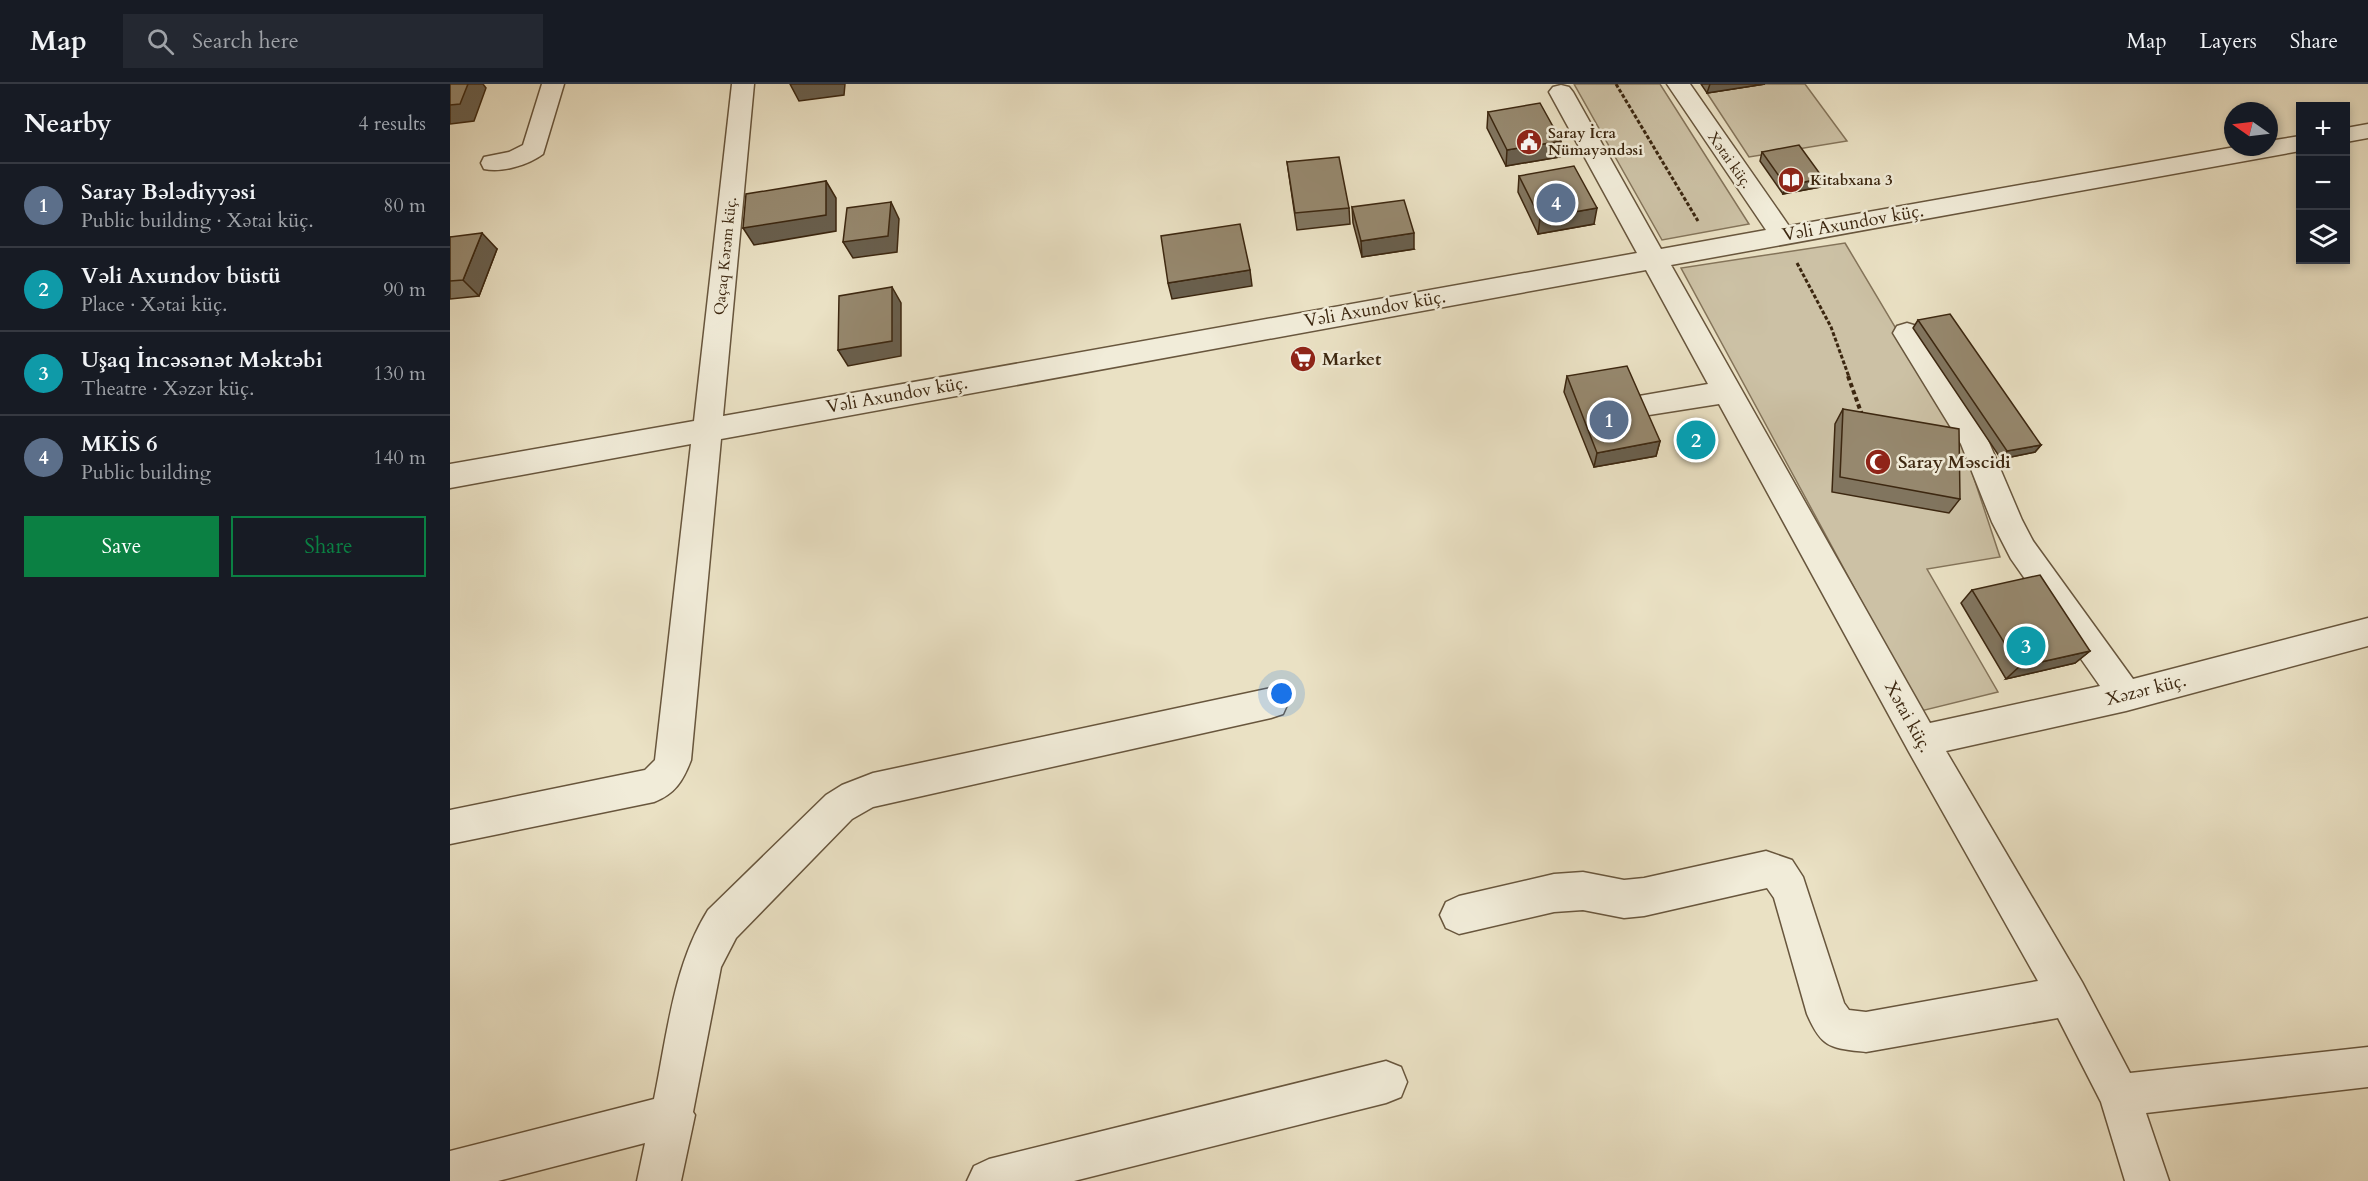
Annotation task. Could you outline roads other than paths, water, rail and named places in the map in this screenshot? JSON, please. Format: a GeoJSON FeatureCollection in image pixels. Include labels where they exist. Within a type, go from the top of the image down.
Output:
{"type":"FeatureCollection","features":[{"type":"Feature","properties":{"kind":"street"},"geometry":{"type":"LineString","coordinates":[[493,163],[526,155],[534,148],[553,84]]}},
{"type":"Feature","properties":{"kind":"street","name":"Qaçaq Kərəm küç."},"geometry":{"type":"LineString","coordinates":[[452,827],[654,786],[669,771],[673,759],[743,84]]}},
{"type":"Feature","properties":{"kind":"street","name":"Xətai küç."},"geometry":{"type":"LineString","coordinates":[[1678,84],[1782,235]]}},
{"type":"Feature","properties":{"kind":"street","name":"Xətai küç."},"geometry":{"type":"LineString","coordinates":[[1561,92],[1921,741],[2068,996],[2119,1095],[2147,1181]]}},
{"type":"Feature","properties":{"kind":"street"},"geometry":{"type":"LineString","coordinates":[[2350,134],[2368,131]]}},
{"type":"Feature","properties":{"kind":"street","name":"Vəli Axundov küç."},"geometry":{"type":"LineString","coordinates":[[450,476],[2296,144]]}},
{"type":"Feature","properties":{"kind":"street"},"geometry":{"type":"LineString","coordinates":[[1907,333],[1975,441],[2007,522],[2022,550],[2126,696]]}},
{"type":"Feature","properties":{"kind":"street"},"geometry":{"type":"LineString","coordinates":[[1648,404],[1728,392]]}},
{"type":"Feature","properties":{"kind":"street","name":"Xəzər küç."},"geometry":{"type":"LineString","coordinates":[[1921,741],[2126,696],[2368,632]]}},
{"type":"Feature","properties":{"kind":"street"},"geometry":{"type":"LineString","coordinates":[[659,1181],[674,1115],[701,967],[711,943],[722,924],[840,807],[855,797],[873,790],[1271,703]]}},
{"type":"Feature","properties":{"kind":"street"},"geometry":{"type":"LineString","coordinates":[[1459,915],[1554,893],[1583,891],[1624,899],[1644,897],[1766,869],[1779,873],[1791,890],[1827,1014],[1838,1029],[1866,1032],[2068,996]]}},
{"type":"Feature","properties":{"kind":"street"},"geometry":{"type":"LineString","coordinates":[[2119,1095],[2368,1067]]}},
{"type":"Feature","properties":{"kind":"street"},"geometry":{"type":"LineString","coordinates":[[988,1181],[1386,1082]]}},
{"type":"Feature","properties":{"kind":"street"},"geometry":{"type":"LineString","coordinates":[[450,1172],[674,1115]]}},
{"type":"Feature","properties":{"kind":"place","name":"Saray İcra Nümayəndəsi"},"geometry":{"type":"Point","coordinates":[1529,142]}},
{"type":"Feature","properties":{"kind":"place","name":"Kitabxana 3"},"geometry":{"type":"Point","coordinates":[1791,180]}},
{"type":"Feature","properties":{"kind":"place","name":"MKİS 6"},"geometry":{"type":"Point","coordinates":[1556,203]}},
{"type":"Feature","properties":{"kind":"place","name":"Market"},"geometry":{"type":"Point","coordinates":[1303,359]}},
{"type":"Feature","properties":{"kind":"place","name":"Saray Bələdiyyəsi"},"geometry":{"type":"Point","coordinates":[1609,420]}},
{"type":"Feature","properties":{"kind":"place","name":"Vəli Axundov büstü"},"geometry":{"type":"Point","coordinates":[1696,440]}},
{"type":"Feature","properties":{"kind":"place","name":"Saray Məscidi"},"geometry":{"type":"Point","coordinates":[1878,462]}},
{"type":"Feature","properties":{"kind":"place","name":"Uşaq İncəsənət Məktəbi"},"geometry":{"type":"Point","coordinates":[2026,646]}}]}
